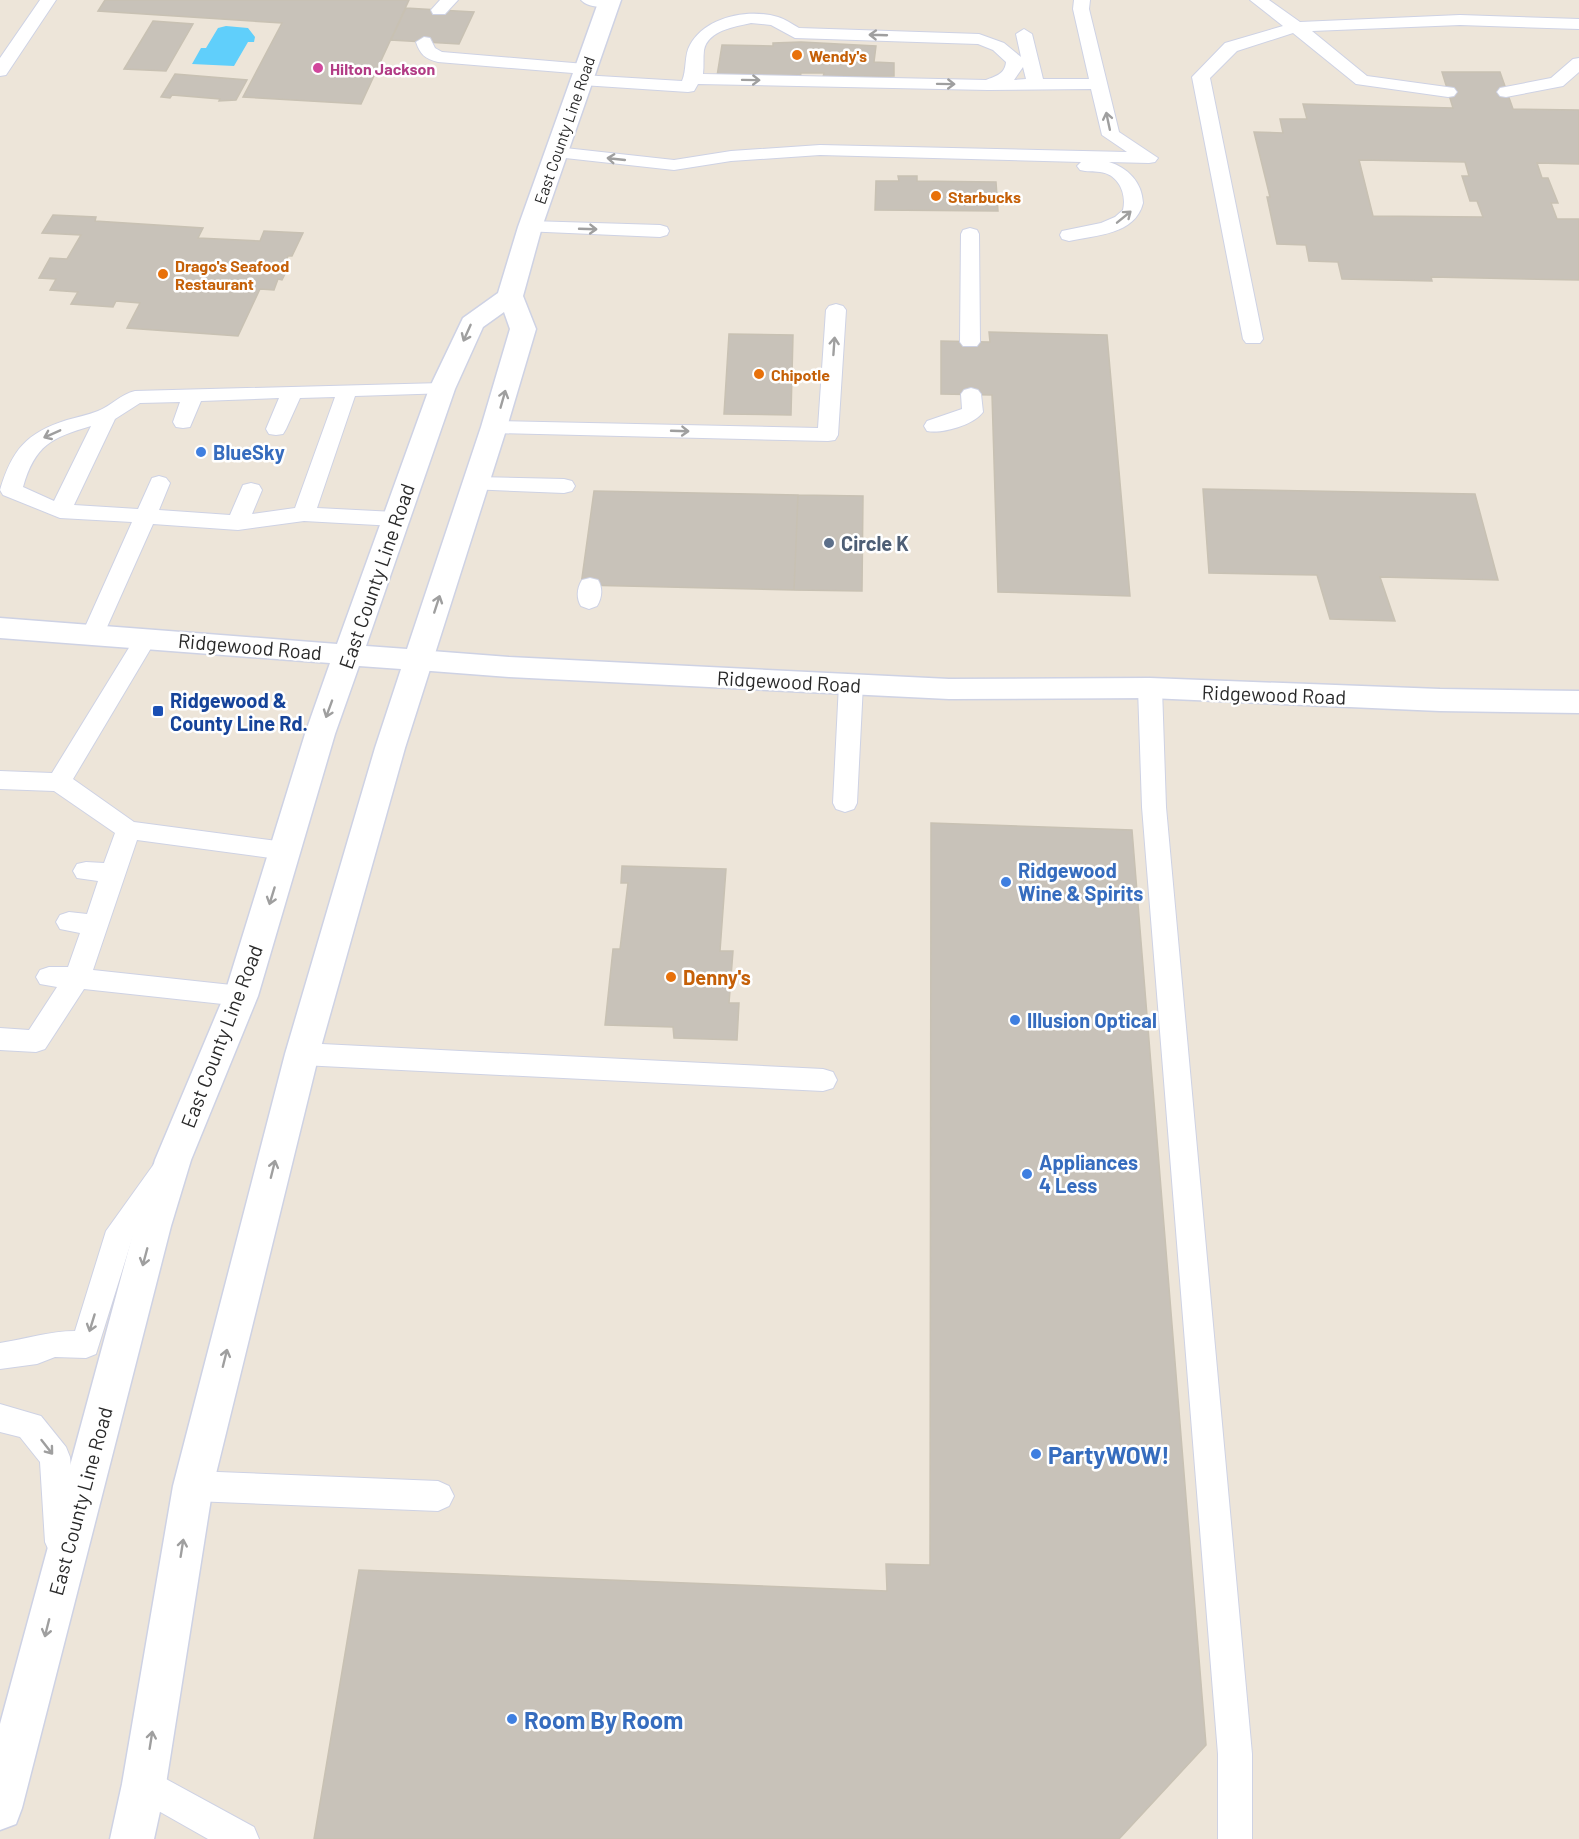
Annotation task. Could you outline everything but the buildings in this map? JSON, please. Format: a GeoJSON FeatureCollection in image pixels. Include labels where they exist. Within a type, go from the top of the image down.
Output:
{"type":"FeatureCollection","features":[{"type":"Feature","properties":{"kind":"main road","name":"East County Line Road"},"geometry":{"type":"LineString","coordinates":[[0,1808],[153,1226],[173,1160],[241,996],[320,734],[442,390],[472,322],[510,296],[530,227],[583,75],[603,0]]}},
{"type":"Feature","properties":{"kind":"main road"},"geometry":{"type":"LineString","coordinates":[[132,1839],[144,1784],[193,1486],[302,1054],[390,748],[494,428],[523,329],[510,296]]}},
{"type":"Feature","properties":{"kind":"main road","name":"Ridgewood Road"},"geometry":{"type":"LineString","coordinates":[[0,628],[509,667],[949,689],[1150,688],[1440,700],[1579,702]]}},
{"type":"Feature","properties":{"kind":"lane"},"geometry":{"type":"LineString","coordinates":[[0,71],[48,0]]}},
{"type":"Feature","properties":{"kind":"lane"},"geometry":{"type":"LineString","coordinates":[[556,152],[674,165],[731,156],[793,152],[1149,158],[1111,135],[1081,9],[1082,0]]}},
{"type":"Feature","properties":{"kind":"lane"},"geometry":{"type":"LineString","coordinates":[[1258,0],[1362,80],[1448,92]]}},
{"type":"Feature","properties":{"kind":"lane"},"geometry":{"type":"LineString","coordinates":[[690,83],[695,72],[696,48],[705,34],[721,25],[751,18],[775,21],[795,33],[979,39],[994,43],[1015,61],[1014,70],[1006,78],[988,85]]}},
{"type":"Feature","properties":{"kind":"lane"},"geometry":{"type":"LineString","coordinates":[[1253,339],[1201,77],[1231,48],[1296,27],[1460,20],[1579,24]]}},
{"type":"Feature","properties":{"kind":"lane"},"geometry":{"type":"LineString","coordinates":[[1024,34],[1036,85]]}},
{"type":"Feature","properties":{"kind":"lane"},"geometry":{"type":"LineString","coordinates":[[424,42],[427,51],[438,57],[583,75],[690,83],[1100,84]]}},
{"type":"Feature","properties":{"kind":"lane"},"geometry":{"type":"LineString","coordinates":[[1506,92],[1557,81],[1579,63]]}},
{"type":"Feature","properties":{"kind":"lane"},"geometry":{"type":"LineString","coordinates":[[793,152],[898,163],[1106,167],[1121,175],[1131,187],[1135,198],[1134,208],[1126,218],[1113,226],[1069,235]]}},
{"type":"Feature","properties":{"kind":"lane"},"geometry":{"type":"LineString","coordinates":[[530,227],[660,231]]}},
{"type":"Feature","properties":{"kind":"lane"},"geometry":{"type":"LineString","coordinates":[[970,234],[970,342]]}},
{"type":"Feature","properties":{"kind":"lane"},"geometry":{"type":"LineString","coordinates":[[494,428],[828,435],[836,310]]}},
{"type":"Feature","properties":{"kind":"lane"},"geometry":{"type":"LineString","coordinates":[[395,519],[304,514],[238,523],[60,511],[11,490],[16,471],[27,451],[41,439],[107,415],[135,397],[347,390],[442,390]]}},
{"type":"Feature","properties":{"kind":"lane"},"geometry":{"type":"LineString","coordinates":[[304,514],[347,390]]}},
{"type":"Feature","properties":{"kind":"lane"},"geometry":{"type":"LineString","coordinates":[[276,429],[292,392]]}},
{"type":"Feature","properties":{"kind":"lane"},"geometry":{"type":"LineString","coordinates":[[934,426],[973,412],[971,394]]}},
{"type":"Feature","properties":{"kind":"lane"},"geometry":{"type":"LineString","coordinates":[[183,422],[193,395]]}},
{"type":"Feature","properties":{"kind":"lane"},"geometry":{"type":"LineString","coordinates":[[60,511],[107,415]]}},
{"type":"Feature","properties":{"kind":"lane"},"geometry":{"type":"LineString","coordinates":[[92,636],[159,483]]}},
{"type":"Feature","properties":{"kind":"lane"},"geometry":{"type":"LineString","coordinates":[[476,484],[564,486]]}},
{"type":"Feature","properties":{"kind":"lane"},"geometry":{"type":"LineString","coordinates":[[238,523],[251,490]]}},
{"type":"Feature","properties":{"kind":"lane"},"geometry":{"type":"LineString","coordinates":[[59,782],[146,638]]}},
{"type":"Feature","properties":{"kind":"lane"},"geometry":{"type":"LineString","coordinates":[[845,803],[851,684]]}},
{"type":"Feature","properties":{"kind":"lane"},"geometry":{"type":"LineString","coordinates":[[1150,688],[1154,807],[1235,1754],[1235,1839]]}},
{"type":"Feature","properties":{"kind":"lane"},"geometry":{"type":"LineString","coordinates":[[0,780],[59,782],[128,830],[285,851]]}},
{"type":"Feature","properties":{"kind":"lane"},"geometry":{"type":"LineString","coordinates":[[0,1039],[36,1041],[77,978],[128,830]]}},
{"type":"Feature","properties":{"kind":"lane"},"geometry":{"type":"LineString","coordinates":[[86,871],[113,873]]}},
{"type":"Feature","properties":{"kind":"lane"},"geometry":{"type":"LineString","coordinates":[[69,922],[96,924]]}},
{"type":"Feature","properties":{"kind":"lane"},"geometry":{"type":"LineString","coordinates":[[49,977],[241,996]]}},
{"type":"Feature","properties":{"kind":"lane"},"geometry":{"type":"LineString","coordinates":[[302,1054],[823,1080]]}},
{"type":"Feature","properties":{"kind":"lane"},"geometry":{"type":"LineString","coordinates":[[0,1356],[37,1351],[54,1344],[86,1345],[120,1231],[173,1160]]}},
{"type":"Feature","properties":{"kind":"lane"},"geometry":{"type":"LineString","coordinates":[[0,1418],[30,1426],[55,1457],[62,1567]]}},
{"type":"Feature","properties":{"kind":"lane"},"geometry":{"type":"LineString","coordinates":[[193,1486],[438,1496]]}},
{"type":"Feature","properties":{"kind":"lane"},"geometry":{"type":"LineString","coordinates":[[144,1784],[242,1839]]}},
{"type":"Feature","properties":{"kind":"water"},"geometry":{"type":"Polygon","coordinates":[[[226,26],[248,28],[255,37],[254,42],[248,42],[234,66],[192,64],[201,48],[206,48],[218,28],[226,26]]]}},
{"type":"Feature","properties":{"kind":"place","name":"Wendy's"},"geometry":{"type":"Point","coordinates":[797,55]}},
{"type":"Feature","properties":{"kind":"place","name":"Hilton Jackson"},"geometry":{"type":"Point","coordinates":[318,68]}},
{"type":"Feature","properties":{"kind":"place","name":"Starbucks"},"geometry":{"type":"Point","coordinates":[936,196]}},
{"type":"Feature","properties":{"kind":"place","name":"Drago's Seafood Restaurant"},"geometry":{"type":"Point","coordinates":[163,274]}},
{"type":"Feature","properties":{"kind":"place","name":"Chipotle"},"geometry":{"type":"Point","coordinates":[759,374]}},
{"type":"Feature","properties":{"kind":"place","name":"BlueSky"},"geometry":{"type":"Point","coordinates":[201,452]}},
{"type":"Feature","properties":{"kind":"place","name":"Circle K"},"geometry":{"type":"Point","coordinates":[829,543]}},
{"type":"Feature","properties":{"kind":"place","name":"Ridgewood & County Line Rd."},"geometry":{"type":"Point","coordinates":[158,711]}},
{"type":"Feature","properties":{"kind":"place","name":"Ridgewood Wine & Spirits"},"geometry":{"type":"Point","coordinates":[1006,882]}},
{"type":"Feature","properties":{"kind":"place","name":"Denny's"},"geometry":{"type":"Point","coordinates":[671,977]}},
{"type":"Feature","properties":{"kind":"place","name":"Illusion Optical"},"geometry":{"type":"Point","coordinates":[1015,1020]}},
{"type":"Feature","properties":{"kind":"place","name":"Appliances 4 Less"},"geometry":{"type":"Point","coordinates":[1027,1174]}},
{"type":"Feature","properties":{"kind":"place","name":"PartyWOW!"},"geometry":{"type":"Point","coordinates":[1036,1454]}},
{"type":"Feature","properties":{"kind":"place","name":"Room By Room"},"geometry":{"type":"Point","coordinates":[512,1719]}}]}
